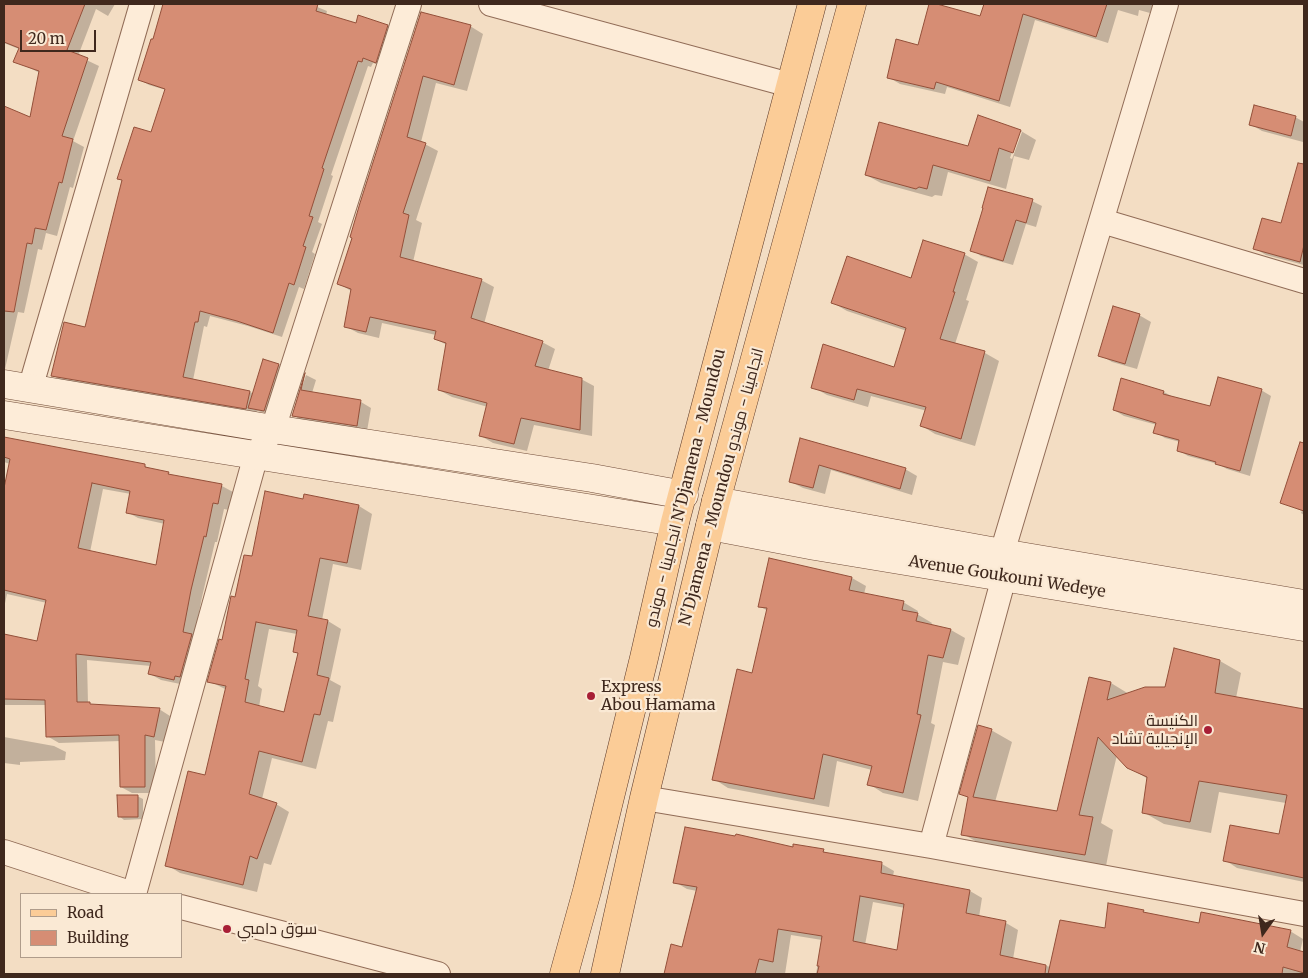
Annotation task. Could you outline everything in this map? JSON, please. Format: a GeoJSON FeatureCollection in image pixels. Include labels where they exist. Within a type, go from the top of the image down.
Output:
{"type":"FeatureCollection","features":[{"type":"Feature","properties":{"kind":"main road","name":"انجامينا - موندو N'Djamena - Moundou"},"geometry":{"type":"LineString","coordinates":[[564,974],[644,658],[675,522],[684,495],[812,4]]}},
{"type":"Feature","properties":{"kind":"main road","name":"N'Djamena - Moundou انجامينا - موندو"},"geometry":{"type":"LineString","coordinates":[[605,974],[644,798],[713,514],[852,4]]}},
{"type":"Feature","properties":{"kind":"street"},"geometry":{"type":"LineString","coordinates":[[142,4],[17,386],[273,429],[592,478],[684,495]]}},
{"type":"Feature","properties":{"kind":"street"},"geometry":{"type":"LineString","coordinates":[[134,893],[256,455],[273,429],[409,4]]}},
{"type":"Feature","properties":{"kind":"street"},"geometry":{"type":"LineString","coordinates":[[491,4],[790,84]]}},
{"type":"Feature","properties":{"kind":"street"},"geometry":{"type":"LineString","coordinates":[[932,846],[1003,565],[1166,4]]}},
{"type":"Feature","properties":{"kind":"street"},"geometry":{"type":"LineString","coordinates":[[1102,221],[1304,281]]}},
{"type":"Feature","properties":{"kind":"street"},"geometry":{"type":"LineString","coordinates":[[4,415],[675,522]]}},
{"type":"Feature","properties":{"kind":"street","name":"Avenue Goukouni Wedeye"},"geometry":{"type":"LineString","coordinates":[[713,514],[824,548],[1003,565],[1304,604]]}},
{"type":"Feature","properties":{"kind":"street","name":"Avenue Goukouni Wedeye"},"geometry":{"type":"LineString","coordinates":[[1003,565],[1304,627]]}},
{"type":"Feature","properties":{"kind":"street"},"geometry":{"type":"LineString","coordinates":[[644,798],[932,846],[1304,914]]}},
{"type":"Feature","properties":{"kind":"street"},"geometry":{"type":"LineString","coordinates":[[4,852],[131,893]]}},
{"type":"Feature","properties":{"kind":"street"},"geometry":{"type":"LineString","coordinates":[[182,907],[438,974]]}},
{"type":"Feature","properties":{"kind":"building"},"geometry":{"type":"Polygon","coordinates":[[[4,4],[85,4],[67,50],[88,58],[62,136],[73,139],[62,183],[59,182],[46,230],[35,228],[32,244],[27,243],[14,312],[4,311],[4,106],[30,117],[39,71],[13,62],[19,48],[4,42],[4,4]]]}},
{"type":"Feature","properties":{"kind":"building"},"geometry":{"type":"Polygon","coordinates":[[[163,4],[318,4],[316,11],[356,23],[358,15],[388,25],[376,63],[363,58],[362,62],[358,61],[322,168],[324,169],[309,216],[313,217],[303,246],[306,247],[294,285],[289,283],[273,333],[200,311],[198,322],[195,322],[183,377],[250,391],[246,409],[51,376],[64,322],[85,327],[122,180],[117,179],[134,127],[151,132],[165,89],[138,80],[163,4]]]}},
{"type":"Feature","properties":{"kind":"building"},"geometry":{"type":"Polygon","coordinates":[[[929,4],[937,4],[980,16],[984,4],[1107,4],[1096,37],[1023,14],[999,101],[936,82],[934,89],[887,78],[896,39],[918,45],[929,4]]]}},
{"type":"Feature","properties":{"kind":"building"},"geometry":{"type":"Polygon","coordinates":[[[421,12],[471,25],[454,85],[423,76],[407,137],[426,143],[403,213],[409,215],[400,257],[482,279],[471,318],[543,341],[535,366],[582,378],[580,430],[521,418],[514,444],[479,436],[487,403],[438,390],[446,343],[434,339],[436,331],[370,317],[366,332],[344,327],[351,289],[337,284],[352,238],[350,237],[360,203],[421,12]]]}},
{"type":"Feature","properties":{"kind":"building"},"geometry":{"type":"Polygon","coordinates":[[[1254,105],[1296,116],[1291,136],[1249,125],[1254,105]]]}},
{"type":"Feature","properties":{"kind":"building"},"geometry":{"type":"Polygon","coordinates":[[[978,115],[1021,130],[1013,153],[999,148],[990,181],[933,165],[927,189],[919,187],[916,189],[865,175],[879,122],[968,146],[978,115]]]}},
{"type":"Feature","properties":{"kind":"building"},"geometry":{"type":"Polygon","coordinates":[[[1298,163],[1304,164],[1304,245],[1300,262],[1253,249],[1262,218],[1281,223],[1298,163]]]}},
{"type":"Feature","properties":{"kind":"building"},"geometry":{"type":"Polygon","coordinates":[[[988,187],[1033,199],[1026,223],[1016,220],[1003,261],[970,251],[988,187]]]}},
{"type":"Feature","properties":{"kind":"building"},"geometry":{"type":"Polygon","coordinates":[[[923,240],[965,253],[940,339],[985,351],[961,439],[920,426],[926,407],[857,389],[854,400],[811,388],[823,344],[894,367],[906,328],[831,303],[847,256],[911,278],[923,240]]]}},
{"type":"Feature","properties":{"kind":"building"},"geometry":{"type":"Polygon","coordinates":[[[1113,306],[1140,314],[1125,364],[1098,356],[1113,306]]]}},
{"type":"Feature","properties":{"kind":"building"},"geometry":{"type":"Polygon","coordinates":[[[263,359],[279,364],[264,411],[248,408],[263,359]]]}},
{"type":"Feature","properties":{"kind":"building"},"geometry":{"type":"Polygon","coordinates":[[[305,373],[301,390],[361,400],[357,426],[292,416],[305,373]]]}},
{"type":"Feature","properties":{"kind":"building"},"geometry":{"type":"Polygon","coordinates":[[[1218,377],[1262,389],[1240,471],[1177,451],[1179,440],[1153,433],[1156,423],[1113,410],[1121,378],[1164,391],[1163,394],[1210,406],[1218,377]]]}},
{"type":"Feature","properties":{"kind":"building"},"geometry":{"type":"Polygon","coordinates":[[[4,437],[145,464],[145,467],[169,472],[168,474],[222,484],[218,504],[213,503],[206,537],[204,536],[191,590],[183,632],[192,634],[180,677],[175,676],[174,680],[148,674],[151,662],[76,654],[77,702],[160,708],[154,737],[145,735],[145,787],[120,787],[119,735],[46,737],[45,700],[4,699],[4,634],[37,641],[46,600],[4,590],[4,488],[10,459],[4,457],[4,437]],[[92,483],[78,548],[156,565],[164,520],[126,513],[130,491],[92,483]]]}},
{"type":"Feature","properties":{"kind":"building"},"geometry":{"type":"Polygon","coordinates":[[[800,438],[906,468],[900,489],[819,465],[813,488],[789,482],[800,438]]]}},
{"type":"Feature","properties":{"kind":"building"},"geometry":{"type":"Polygon","coordinates":[[[1300,442],[1304,443],[1304,511],[1280,503],[1300,442]]]}},
{"type":"Feature","properties":{"kind":"building"},"geometry":{"type":"Polygon","coordinates":[[[265,491],[303,499],[304,494],[359,505],[347,563],[320,558],[308,616],[328,620],[317,675],[329,678],[320,715],[314,714],[302,762],[259,751],[249,794],[277,803],[257,859],[250,856],[243,885],[165,866],[188,771],[205,775],[226,686],[207,682],[219,639],[222,640],[231,596],[235,597],[244,555],[252,556],[265,491]],[[256,622],[245,679],[249,680],[245,702],[284,712],[298,653],[293,652],[297,630],[256,622]]]}},
{"type":"Feature","properties":{"kind":"building"},"geometry":{"type":"Polygon","coordinates":[[[769,558],[852,577],[849,590],[904,601],[902,610],[918,613],[916,621],[951,629],[943,658],[928,655],[917,714],[921,715],[903,793],[867,785],[872,766],[823,754],[814,799],[712,780],[737,669],[752,673],[767,608],[758,607],[769,558]]]}},
{"type":"Feature","properties":{"kind":"building","name":"الكنيسة الإنجيلية تشاد"},"geometry":{"type":"Polygon","coordinates":[[[1174,648],[1220,660],[1215,693],[1304,709],[1304,878],[1223,861],[1230,825],[1279,834],[1287,795],[1199,781],[1190,822],[1142,813],[1147,777],[1127,768],[1098,737],[1079,815],[1093,817],[1085,855],[961,835],[968,797],[959,794],[978,725],[992,729],[973,797],[1057,811],[1089,677],[1111,682],[1107,700],[1145,687],[1165,687],[1174,648]]]}},
{"type":"Feature","properties":{"kind":"building"},"geometry":{"type":"Polygon","coordinates":[[[117,795],[138,795],[138,817],[118,817],[117,795]]]}},
{"type":"Feature","properties":{"kind":"building"},"geometry":{"type":"Polygon","coordinates":[[[685,827],[735,836],[736,834],[793,847],[793,844],[824,849],[823,852],[882,862],[881,873],[970,890],[966,913],[1006,921],[1000,955],[1046,965],[1045,974],[817,974],[822,936],[778,929],[773,962],[759,959],[755,974],[664,974],[671,944],[682,947],[697,887],[673,883],[685,827]],[[860,896],[853,941],[897,950],[904,904],[860,896]]]}},
{"type":"Feature","properties":{"kind":"building"},"geometry":{"type":"Polygon","coordinates":[[[1108,903],[1199,923],[1201,912],[1291,930],[1287,947],[1304,952],[1304,973],[1283,967],[1282,974],[1048,974],[1060,920],[1105,928],[1108,903]]]}},
{"type":"Feature","properties":{"kind":"place","name":"Express Abou Hamama"},"geometry":{"type":"Point","coordinates":[591,696]}},
{"type":"Feature","properties":{"kind":"place","name":"الكنيسة الإنجيلية تشاد"},"geometry":{"type":"Point","coordinates":[1208,730]}},
{"type":"Feature","properties":{"kind":"place","name":"سوق دامبي"},"geometry":{"type":"Point","coordinates":[227,929]}}]}
